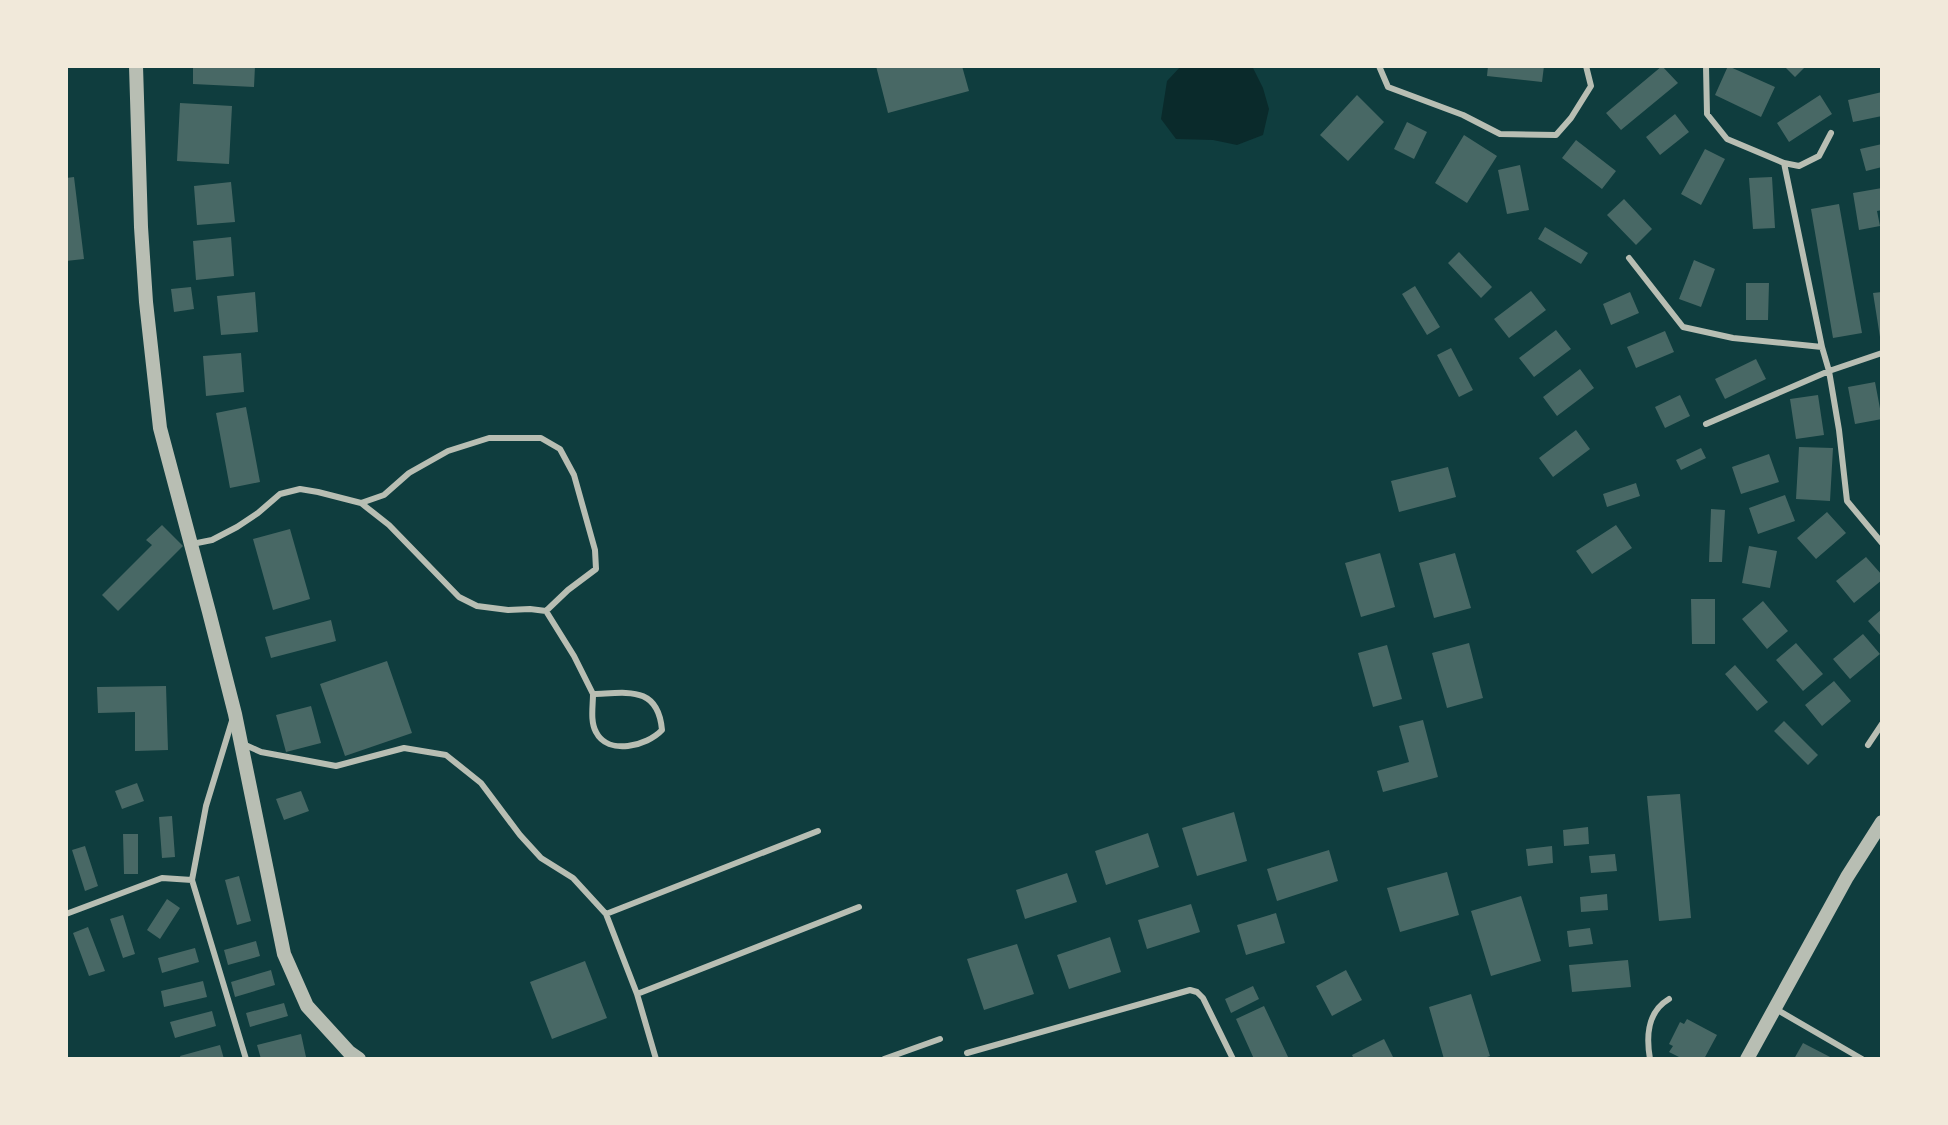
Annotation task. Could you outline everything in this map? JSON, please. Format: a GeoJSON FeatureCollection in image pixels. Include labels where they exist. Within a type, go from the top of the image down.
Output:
{"type":"FeatureCollection","features":[{"type":"Feature","properties":{"kind":"street"},"geometry":{"type":"LineString","coordinates":[[136,66],[141,227],[160,428],[235,714],[284,954],[307,1006],[359,1059]]}},
{"type":"Feature","properties":{"kind":"street"},"geometry":{"type":"LineString","coordinates":[[1747,1059],[1847,877],[1882,822]]}},
{"type":"Feature","properties":{"kind":"lane"},"geometry":{"type":"LineString","coordinates":[[1379,66],[1388,87],[1463,115],[1500,134],[1556,135],[1591,86],[1586,66]]}},
{"type":"Feature","properties":{"kind":"lane"},"geometry":{"type":"LineString","coordinates":[[1706,66],[1707,114],[1727,139],[1784,163],[1799,166],[1819,156],[1831,133]]}},
{"type":"Feature","properties":{"kind":"lane"},"geometry":{"type":"LineString","coordinates":[[1784,163],[1829,371],[1847,501],[1882,543]]}},
{"type":"Feature","properties":{"kind":"lane"},"geometry":{"type":"LineString","coordinates":[[1629,258],[1683,327],[1733,338],[1822,347]]}},
{"type":"Feature","properties":{"kind":"lane"},"geometry":{"type":"LineString","coordinates":[[1706,424],[1829,371],[1882,353]]}},
{"type":"Feature","properties":{"kind":"lane"},"geometry":{"type":"LineString","coordinates":[[361,503],[384,495],[409,473],[448,451],[489,438],[541,438],[560,449],[574,475],[595,550],[596,569],[546,611]]}},
{"type":"Feature","properties":{"kind":"lane"},"geometry":{"type":"LineString","coordinates":[[191,544],[212,540],[258,513],[280,494],[300,489],[361,503],[389,525],[459,597],[477,606],[546,611]]}},
{"type":"Feature","properties":{"kind":"lane"},"geometry":{"type":"LineString","coordinates":[[546,611],[593,694],[593,723],[596,733],[605,743],[637,745],[662,730],[658,708],[649,699],[635,693],[593,694]]}},
{"type":"Feature","properties":{"kind":"lane"},"geometry":{"type":"LineString","coordinates":[[235,714],[206,806],[192,880],[246,1059]]}},
{"type":"Feature","properties":{"kind":"lane"},"geometry":{"type":"LineString","coordinates":[[1868,745],[1882,724]]}},
{"type":"Feature","properties":{"kind":"lane"},"geometry":{"type":"LineString","coordinates":[[241,743],[261,752],[336,766],[404,748],[446,755],[481,783],[541,858],[573,878],[606,914],[637,994],[656,1059]]}},
{"type":"Feature","properties":{"kind":"lane"},"geometry":{"type":"LineString","coordinates":[[606,914],[818,831]]}},
{"type":"Feature","properties":{"kind":"lane"},"geometry":{"type":"LineString","coordinates":[[66,914],[162,878],[192,880]]}},
{"type":"Feature","properties":{"kind":"lane"},"geometry":{"type":"LineString","coordinates":[[637,994],[859,907]]}},
{"type":"Feature","properties":{"kind":"lane"},"geometry":{"type":"LineString","coordinates":[[967,1053],[1190,990],[1203,998],[1233,1059]]}},
{"type":"Feature","properties":{"kind":"lane"},"geometry":{"type":"LineString","coordinates":[[1650,1059],[1649,1024],[1660,1004],[1669,999]]}},
{"type":"Feature","properties":{"kind":"lane"},"geometry":{"type":"LineString","coordinates":[[1774,1008],[1862,1059]]}},
{"type":"Feature","properties":{"kind":"lane"},"geometry":{"type":"LineString","coordinates":[[884,1059],[940,1039]]}},
{"type":"Feature","properties":{"kind":"water"},"geometry":{"type":"Polygon","coordinates":[[[1181,66],[1252,66],[1269,109],[1263,135],[1237,145],[1213,140],[1176,139],[1161,119],[1167,81],[1181,66]]]}},
{"type":"Feature","properties":{"kind":"building"},"geometry":{"type":"Polygon","coordinates":[[[193,66],[255,66],[254,87],[193,84],[193,66]]]}},
{"type":"Feature","properties":{"kind":"building"},"geometry":{"type":"Polygon","coordinates":[[[876,66],[962,66],[969,91],[888,113],[876,66]]]}},
{"type":"Feature","properties":{"kind":"building"},"geometry":{"type":"Polygon","coordinates":[[[1488,66],[1544,66],[1542,82],[1487,76],[1488,66]]]}},
{"type":"Feature","properties":{"kind":"building"},"geometry":{"type":"Polygon","coordinates":[[[1662,66],[1678,83],[1621,130],[1606,113],[1662,66]]]}},
{"type":"Feature","properties":{"kind":"building"},"geometry":{"type":"Polygon","coordinates":[[[1728,66],[1775,87],[1761,117],[1715,95],[1728,66]]]}},
{"type":"Feature","properties":{"kind":"building"},"geometry":{"type":"Polygon","coordinates":[[[1784,66],[1806,66],[1795,77],[1784,66]]]}},
{"type":"Feature","properties":{"kind":"building"},"geometry":{"type":"Polygon","coordinates":[[[1882,92],[1882,116],[1853,122],[1848,100],[1882,92]]]}},
{"type":"Feature","properties":{"kind":"building"},"geometry":{"type":"Polygon","coordinates":[[[1357,95],[1384,122],[1348,161],[1320,135],[1357,95]]]}},
{"type":"Feature","properties":{"kind":"building"},"geometry":{"type":"Polygon","coordinates":[[[1820,95],[1832,114],[1789,142],[1777,123],[1820,95]]]}},
{"type":"Feature","properties":{"kind":"building"},"geometry":{"type":"Polygon","coordinates":[[[180,103],[232,106],[229,164],[177,161],[180,103]]]}},
{"type":"Feature","properties":{"kind":"building"},"geometry":{"type":"Polygon","coordinates":[[[1675,114],[1689,132],[1660,155],[1646,137],[1675,114]]]}},
{"type":"Feature","properties":{"kind":"building"},"geometry":{"type":"Polygon","coordinates":[[[1407,122],[1427,132],[1414,159],[1394,149],[1407,122]]]}},
{"type":"Feature","properties":{"kind":"building"},"geometry":{"type":"Polygon","coordinates":[[[1464,135],[1497,156],[1467,203],[1435,183],[1464,135]]]}},
{"type":"Feature","properties":{"kind":"building"},"geometry":{"type":"Polygon","coordinates":[[[1576,140],[1616,171],[1602,189],[1562,158],[1576,140]]]}},
{"type":"Feature","properties":{"kind":"building"},"geometry":{"type":"Polygon","coordinates":[[[1882,144],[1882,167],[1866,171],[1860,149],[1882,144]]]}},
{"type":"Feature","properties":{"kind":"building"},"geometry":{"type":"Polygon","coordinates":[[[1705,149],[1725,159],[1701,205],[1681,194],[1705,149]]]}},
{"type":"Feature","properties":{"kind":"building"},"geometry":{"type":"Polygon","coordinates":[[[1520,165],[1529,210],[1507,214],[1498,170],[1520,165]]]}},
{"type":"Feature","properties":{"kind":"building"},"geometry":{"type":"Polygon","coordinates":[[[74,177],[84,259],[66,261],[66,178],[74,177]]]}},
{"type":"Feature","properties":{"kind":"building"},"geometry":{"type":"Polygon","coordinates":[[[1772,177],[1775,228],[1753,229],[1749,178],[1772,177]]]}},
{"type":"Feature","properties":{"kind":"building"},"geometry":{"type":"Polygon","coordinates":[[[231,182],[235,222],[197,225],[194,186],[231,182]]]}},
{"type":"Feature","properties":{"kind":"building"},"geometry":{"type":"Polygon","coordinates":[[[1882,188],[1882,210],[1877,211],[1880,226],[1859,230],[1853,193],[1882,188]]]}},
{"type":"Feature","properties":{"kind":"building"},"geometry":{"type":"Polygon","coordinates":[[[1624,199],[1652,229],[1636,245],[1607,215],[1624,199]]]}},
{"type":"Feature","properties":{"kind":"building"},"geometry":{"type":"Polygon","coordinates":[[[1839,204],[1862,333],[1833,338],[1811,209],[1839,204]]]}},
{"type":"Feature","properties":{"kind":"building"},"geometry":{"type":"Polygon","coordinates":[[[1545,227],[1588,253],[1581,264],[1538,239],[1545,227]]]}},
{"type":"Feature","properties":{"kind":"building"},"geometry":{"type":"Polygon","coordinates":[[[231,237],[234,276],[196,280],[193,241],[231,237]]]}},
{"type":"Feature","properties":{"kind":"building"},"geometry":{"type":"Polygon","coordinates":[[[1459,252],[1492,287],[1481,298],[1448,263],[1459,252]]]}},
{"type":"Feature","properties":{"kind":"building"},"geometry":{"type":"Polygon","coordinates":[[[1694,260],[1715,269],[1701,307],[1679,299],[1694,260]]]}},
{"type":"Feature","properties":{"kind":"building"},"geometry":{"type":"Polygon","coordinates":[[[1746,283],[1769,283],[1768,320],[1746,320],[1746,283]]]}},
{"type":"Feature","properties":{"kind":"building"},"geometry":{"type":"Polygon","coordinates":[[[1415,286],[1440,327],[1427,335],[1402,294],[1415,286]]]}},
{"type":"Feature","properties":{"kind":"building"},"geometry":{"type":"Polygon","coordinates":[[[191,287],[194,309],[174,312],[171,289],[191,287]]]}},
{"type":"Feature","properties":{"kind":"building"},"geometry":{"type":"Polygon","coordinates":[[[1531,291],[1546,310],[1509,338],[1494,319],[1531,291]]]}},
{"type":"Feature","properties":{"kind":"building"},"geometry":{"type":"Polygon","coordinates":[[[255,292],[258,332],[221,335],[217,296],[255,292]]]}},
{"type":"Feature","properties":{"kind":"building"},"geometry":{"type":"Polygon","coordinates":[[[1630,292],[1639,313],[1611,325],[1603,304],[1630,292]]]}},
{"type":"Feature","properties":{"kind":"building"},"geometry":{"type":"Polygon","coordinates":[[[1882,292],[1882,337],[1880,337],[1873,293],[1882,292]]]}},
{"type":"Feature","properties":{"kind":"building"},"geometry":{"type":"Polygon","coordinates":[[[1556,330],[1571,349],[1534,377],[1519,358],[1556,330]]]}},
{"type":"Feature","properties":{"kind":"building"},"geometry":{"type":"Polygon","coordinates":[[[1665,331],[1674,352],[1636,368],[1627,347],[1665,331]]]}},
{"type":"Feature","properties":{"kind":"building"},"geometry":{"type":"Polygon","coordinates":[[[1451,348],[1473,390],[1459,397],[1437,355],[1451,348]]]}},
{"type":"Feature","properties":{"kind":"building"},"geometry":{"type":"Polygon","coordinates":[[[241,353],[244,392],[206,396],[203,356],[241,353]]]}},
{"type":"Feature","properties":{"kind":"building"},"geometry":{"type":"Polygon","coordinates":[[[1756,359],[1766,379],[1725,399],[1715,379],[1756,359]]]}},
{"type":"Feature","properties":{"kind":"building"},"geometry":{"type":"Polygon","coordinates":[[[1580,369],[1594,388],[1557,416],[1543,397],[1580,369]]]}},
{"type":"Feature","properties":{"kind":"building"},"geometry":{"type":"Polygon","coordinates":[[[1875,382],[1882,419],[1855,424],[1848,387],[1875,382]]]}},
{"type":"Feature","properties":{"kind":"building"},"geometry":{"type":"Polygon","coordinates":[[[1680,395],[1690,416],[1665,428],[1655,407],[1680,395]]]}},
{"type":"Feature","properties":{"kind":"building"},"geometry":{"type":"Polygon","coordinates":[[[1818,395],[1824,435],[1796,439],[1790,399],[1818,395]]]}},
{"type":"Feature","properties":{"kind":"building"},"geometry":{"type":"Polygon","coordinates":[[[246,407],[260,482],[230,488],[216,413],[246,407]]]}},
{"type":"Feature","properties":{"kind":"building"},"geometry":{"type":"Polygon","coordinates":[[[1576,430],[1590,449],[1553,477],[1539,458],[1576,430]]]}},
{"type":"Feature","properties":{"kind":"building"},"geometry":{"type":"Polygon","coordinates":[[[1799,447],[1833,448],[1830,501],[1796,499],[1799,447]]]}},
{"type":"Feature","properties":{"kind":"building"},"geometry":{"type":"Polygon","coordinates":[[[1701,448],[1706,458],[1681,470],[1676,460],[1701,448]]]}},
{"type":"Feature","properties":{"kind":"building"},"geometry":{"type":"Polygon","coordinates":[[[1769,454],[1779,482],[1741,494],[1732,467],[1769,454]]]}},
{"type":"Feature","properties":{"kind":"building"},"geometry":{"type":"Polygon","coordinates":[[[1448,467],[1456,497],[1399,512],[1391,481],[1448,467]]]}},
{"type":"Feature","properties":{"kind":"building"},"geometry":{"type":"Polygon","coordinates":[[[1636,483],[1640,496],[1607,507],[1603,494],[1636,483]]]}},
{"type":"Feature","properties":{"kind":"building"},"geometry":{"type":"Polygon","coordinates":[[[1785,495],[1795,521],[1758,534],[1749,508],[1785,495]]]}},
{"type":"Feature","properties":{"kind":"building"},"geometry":{"type":"Polygon","coordinates":[[[1711,509],[1725,510],[1722,562],[1709,562],[1711,509]]]}},
{"type":"Feature","properties":{"kind":"building"},"geometry":{"type":"Polygon","coordinates":[[[1827,512],[1846,533],[1816,559],[1797,538],[1827,512]]]}},
{"type":"Feature","properties":{"kind":"building"},"geometry":{"type":"Polygon","coordinates":[[[162,525],[183,546],[118,611],[102,595],[152,545],[146,540],[162,525]]]}},
{"type":"Feature","properties":{"kind":"building"},"geometry":{"type":"Polygon","coordinates":[[[1616,525],[1632,548],[1592,574],[1576,551],[1616,525]]]}},
{"type":"Feature","properties":{"kind":"building"},"geometry":{"type":"Polygon","coordinates":[[[290,529],[310,599],[273,610],[253,539],[290,529]]]}},
{"type":"Feature","properties":{"kind":"building"},"geometry":{"type":"Polygon","coordinates":[[[1749,546],[1777,551],[1770,588],[1742,583],[1749,546]]]}},
{"type":"Feature","properties":{"kind":"building"},"geometry":{"type":"Polygon","coordinates":[[[1380,553],[1395,607],[1361,617],[1345,563],[1380,553]]]}},
{"type":"Feature","properties":{"kind":"building"},"geometry":{"type":"Polygon","coordinates":[[[1455,553],[1471,608],[1434,618],[1419,563],[1455,553]]]}},
{"type":"Feature","properties":{"kind":"building"},"geometry":{"type":"Polygon","coordinates":[[[1866,557],[1882,575],[1882,580],[1854,603],[1836,581],[1866,557]]]}},
{"type":"Feature","properties":{"kind":"building"},"geometry":{"type":"Polygon","coordinates":[[[1691,599],[1715,599],[1715,644],[1692,644],[1691,599]]]}},
{"type":"Feature","properties":{"kind":"building"},"geometry":{"type":"Polygon","coordinates":[[[1763,601],[1788,631],[1767,649],[1742,619],[1763,601]]]}},
{"type":"Feature","properties":{"kind":"building"},"geometry":{"type":"Polygon","coordinates":[[[1882,609],[1882,637],[1868,621],[1882,609]]]}},
{"type":"Feature","properties":{"kind":"building"},"geometry":{"type":"Polygon","coordinates":[[[331,620],[336,641],[271,658],[265,637],[331,620]]]}},
{"type":"Feature","properties":{"kind":"building"},"geometry":{"type":"Polygon","coordinates":[[[1863,634],[1880,654],[1850,679],[1833,659],[1863,634]]]}},
{"type":"Feature","properties":{"kind":"building"},"geometry":{"type":"Polygon","coordinates":[[[1469,643],[1483,698],[1447,708],[1432,653],[1469,643]]]}},
{"type":"Feature","properties":{"kind":"building"},"geometry":{"type":"Polygon","coordinates":[[[1796,643],[1823,674],[1803,691],[1776,660],[1796,643]]]}},
{"type":"Feature","properties":{"kind":"building"},"geometry":{"type":"Polygon","coordinates":[[[1387,645],[1402,699],[1373,707],[1358,653],[1387,645]]]}},
{"type":"Feature","properties":{"kind":"building"},"geometry":{"type":"Polygon","coordinates":[[[387,661],[412,733],[345,756],[320,684],[387,661]]]}},
{"type":"Feature","properties":{"kind":"building"},"geometry":{"type":"Polygon","coordinates":[[[1735,665],[1768,702],[1757,711],[1725,674],[1735,665]]]}},
{"type":"Feature","properties":{"kind":"building"},"geometry":{"type":"Polygon","coordinates":[[[1834,681],[1851,701],[1822,726],[1805,705],[1834,681]]]}},
{"type":"Feature","properties":{"kind":"building"},"geometry":{"type":"Polygon","coordinates":[[[166,686],[168,750],[135,751],[135,712],[98,713],[97,687],[166,686]]]}},
{"type":"Feature","properties":{"kind":"building"},"geometry":{"type":"Polygon","coordinates":[[[311,706],[321,743],[286,752],[276,715],[311,706]]]}},
{"type":"Feature","properties":{"kind":"building"},"geometry":{"type":"Polygon","coordinates":[[[1423,720],[1438,777],[1383,792],[1377,771],[1409,762],[1399,726],[1423,720]]]}},
{"type":"Feature","properties":{"kind":"building"},"geometry":{"type":"Polygon","coordinates":[[[1784,721],[1818,755],[1808,765],[1774,731],[1784,721]]]}},
{"type":"Feature","properties":{"kind":"building"},"geometry":{"type":"Polygon","coordinates":[[[137,783],[144,801],[122,809],[115,791],[137,783]]]}},
{"type":"Feature","properties":{"kind":"building"},"geometry":{"type":"Polygon","coordinates":[[[301,791],[309,811],[284,820],[276,799],[301,791]]]}},
{"type":"Feature","properties":{"kind":"building"},"geometry":{"type":"Polygon","coordinates":[[[1680,794],[1691,918],[1659,921],[1647,796],[1680,794]]]}},
{"type":"Feature","properties":{"kind":"building"},"geometry":{"type":"Polygon","coordinates":[[[1234,812],[1247,861],[1197,876],[1182,828],[1234,812]]]}},
{"type":"Feature","properties":{"kind":"building"},"geometry":{"type":"Polygon","coordinates":[[[172,816],[175,857],[162,858],[159,817],[172,816]]]}},
{"type":"Feature","properties":{"kind":"building"},"geometry":{"type":"Polygon","coordinates":[[[1588,827],[1589,844],[1564,846],[1563,830],[1588,827]]]}},
{"type":"Feature","properties":{"kind":"building"},"geometry":{"type":"Polygon","coordinates":[[[1148,833],[1159,867],[1106,885],[1095,851],[1148,833]]]}},
{"type":"Feature","properties":{"kind":"building"},"geometry":{"type":"Polygon","coordinates":[[[123,834],[138,834],[138,874],[124,874],[123,834]]]}},
{"type":"Feature","properties":{"kind":"building"},"geometry":{"type":"Polygon","coordinates":[[[85,846],[98,886],[85,891],[72,850],[85,846]]]}},
{"type":"Feature","properties":{"kind":"building"},"geometry":{"type":"Polygon","coordinates":[[[1552,846],[1553,863],[1528,866],[1526,849],[1552,846]]]}},
{"type":"Feature","properties":{"kind":"building"},"geometry":{"type":"Polygon","coordinates":[[[1329,850],[1338,881],[1277,901],[1267,869],[1329,850]]]}},
{"type":"Feature","properties":{"kind":"building"},"geometry":{"type":"Polygon","coordinates":[[[1615,854],[1617,871],[1591,873],[1589,856],[1615,854]]]}},
{"type":"Feature","properties":{"kind":"building"},"geometry":{"type":"Polygon","coordinates":[[[1447,872],[1459,915],[1400,932],[1387,888],[1447,872]]]}},
{"type":"Feature","properties":{"kind":"building"},"geometry":{"type":"Polygon","coordinates":[[[1067,873],[1077,902],[1025,919],[1016,890],[1067,873]]]}},
{"type":"Feature","properties":{"kind":"building"},"geometry":{"type":"Polygon","coordinates":[[[239,876],[251,921],[237,925],[225,880],[239,876]]]}},
{"type":"Feature","properties":{"kind":"building"},"geometry":{"type":"Polygon","coordinates":[[[1607,894],[1608,910],[1581,912],[1580,897],[1607,894]]]}},
{"type":"Feature","properties":{"kind":"building"},"geometry":{"type":"Polygon","coordinates":[[[1521,896],[1541,961],[1491,976],[1471,911],[1521,896]]]}},
{"type":"Feature","properties":{"kind":"building"},"geometry":{"type":"Polygon","coordinates":[[[167,899],[180,908],[160,939],[147,930],[167,899]]]}},
{"type":"Feature","properties":{"kind":"building"},"geometry":{"type":"Polygon","coordinates":[[[1191,904],[1200,932],[1147,949],[1138,920],[1191,904]]]}},
{"type":"Feature","properties":{"kind":"building"},"geometry":{"type":"Polygon","coordinates":[[[1276,913],[1285,943],[1246,955],[1237,925],[1276,913]]]}},
{"type":"Feature","properties":{"kind":"building"},"geometry":{"type":"Polygon","coordinates":[[[123,915],[135,954],[123,958],[110,919],[123,915]]]}},
{"type":"Feature","properties":{"kind":"building"},"geometry":{"type":"Polygon","coordinates":[[[88,927],[105,971],[89,976],[73,933],[88,927]]]}},
{"type":"Feature","properties":{"kind":"building"},"geometry":{"type":"Polygon","coordinates":[[[1590,928],[1593,944],[1569,947],[1567,931],[1590,928]]]}},
{"type":"Feature","properties":{"kind":"building"},"geometry":{"type":"Polygon","coordinates":[[[1110,937],[1121,972],[1069,989],[1057,955],[1110,937]]]}},
{"type":"Feature","properties":{"kind":"building"},"geometry":{"type":"Polygon","coordinates":[[[256,941],[260,956],[228,965],[224,950],[256,941]]]}},
{"type":"Feature","properties":{"kind":"building"},"geometry":{"type":"Polygon","coordinates":[[[1017,944],[1034,994],[984,1010],[967,959],[1017,944]]]}},
{"type":"Feature","properties":{"kind":"building"},"geometry":{"type":"Polygon","coordinates":[[[195,948],[199,962],[162,973],[158,958],[195,948]]]}},
{"type":"Feature","properties":{"kind":"building"},"geometry":{"type":"Polygon","coordinates":[[[1628,960],[1631,987],[1572,992],[1569,965],[1628,960]]]}},
{"type":"Feature","properties":{"kind":"building"},"geometry":{"type":"Polygon","coordinates":[[[585,961],[607,1018],[552,1039],[530,982],[585,961]]]}},
{"type":"Feature","properties":{"kind":"building"},"geometry":{"type":"Polygon","coordinates":[[[271,970],[275,985],[235,997],[231,982],[271,970]]]}},
{"type":"Feature","properties":{"kind":"building"},"geometry":{"type":"Polygon","coordinates":[[[1346,970],[1362,1000],[1332,1016],[1316,986],[1346,970]]]}},
{"type":"Feature","properties":{"kind":"building"},"geometry":{"type":"Polygon","coordinates":[[[203,981],[207,997],[164,1007],[161,991],[203,981]]]}},
{"type":"Feature","properties":{"kind":"building"},"geometry":{"type":"Polygon","coordinates":[[[1253,986],[1259,999],[1231,1013],[1225,999],[1253,986]]]}},
{"type":"Feature","properties":{"kind":"building"},"geometry":{"type":"Polygon","coordinates":[[[1471,994],[1490,1056],[1481,1059],[1444,1059],[1429,1007],[1471,994]]]}},
{"type":"Feature","properties":{"kind":"building"},"geometry":{"type":"Polygon","coordinates":[[[284,1003],[288,1016],[250,1027],[246,1013],[284,1003]]]}},
{"type":"Feature","properties":{"kind":"building"},"geometry":{"type":"Polygon","coordinates":[[[1264,1006],[1289,1059],[1254,1059],[1236,1019],[1264,1006]]]}},
{"type":"Feature","properties":{"kind":"building"},"geometry":{"type":"Polygon","coordinates":[[[212,1011],[216,1026],[175,1038],[170,1022],[212,1011]]]}},
{"type":"Feature","properties":{"kind":"building"},"geometry":{"type":"Polygon","coordinates":[[[1687,1019],[1717,1035],[1704,1059],[1678,1059],[1669,1052],[1673,1046],[1669,1044],[1680,1022],[1684,1024],[1687,1019]]]}},
{"type":"Feature","properties":{"kind":"building"},"geometry":{"type":"Polygon","coordinates":[[[301,1034],[306,1057],[261,1059],[257,1045],[301,1034]]]}},
{"type":"Feature","properties":{"kind":"building"},"geometry":{"type":"Polygon","coordinates":[[[1384,1039],[1394,1059],[1354,1059],[1352,1055],[1384,1039]]]}},
{"type":"Feature","properties":{"kind":"building"},"geometry":{"type":"Polygon","coordinates":[[[1803,1043],[1834,1059],[1794,1059],[1803,1043]]]}},
{"type":"Feature","properties":{"kind":"building"},"geometry":{"type":"Polygon","coordinates":[[[220,1045],[224,1059],[181,1059],[180,1056],[220,1045]]]}}]}
